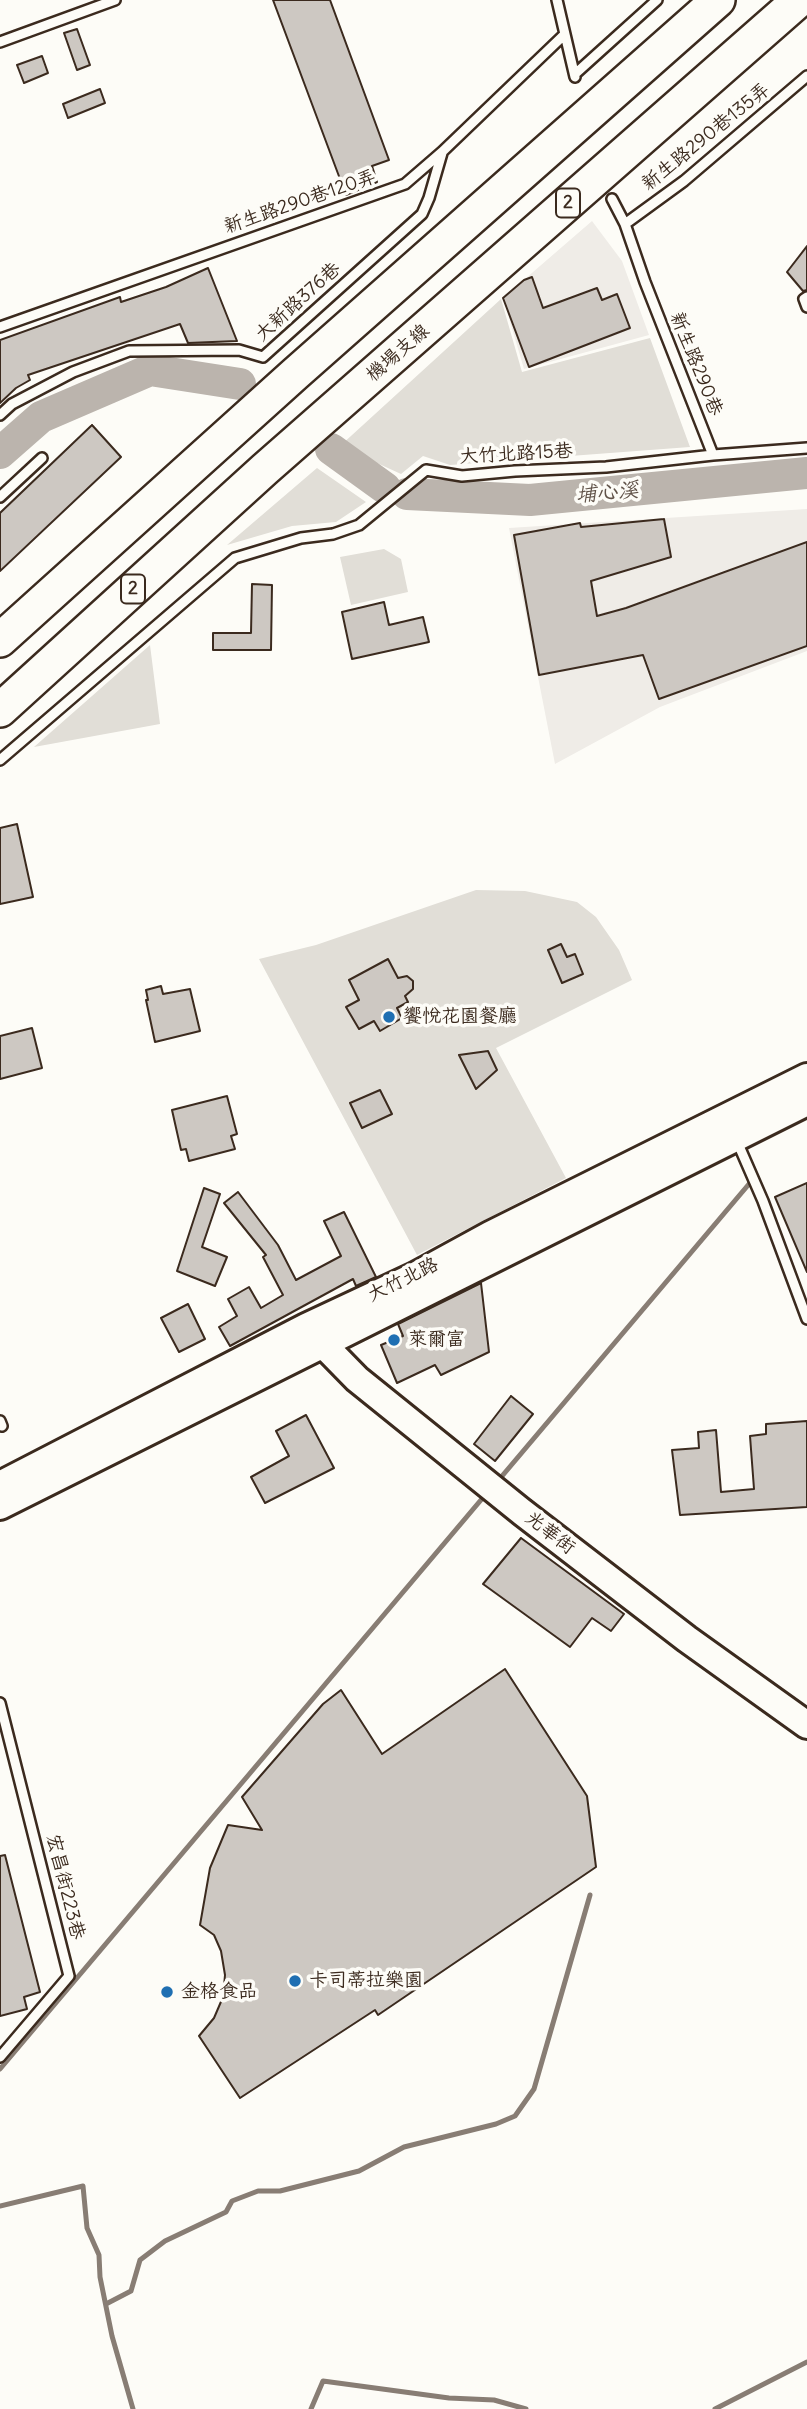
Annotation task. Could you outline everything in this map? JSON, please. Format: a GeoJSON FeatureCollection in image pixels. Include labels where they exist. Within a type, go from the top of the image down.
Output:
{"type":"FeatureCollection","features":[{"type":"Feature","properties":{"kind":"highway"},"geometry":{"type":"LineString","coordinates":[[0,640],[225,436],[718,0]]}},
{"type":"Feature","properties":{"kind":"highway","name":"機場支線"},"geometry":{"type":"LineString","coordinates":[[0,710],[265,469],[799,0]]}},
{"type":"Feature","properties":{"kind":"street","name":"大竹北路"},"geometry":{"type":"LineString","coordinates":[[0,1506],[224,1392],[415,1276],[490,1236],[807,1077]]}},
{"type":"Feature","properties":{"kind":"street","name":"大竹北路"},"geometry":{"type":"LineString","coordinates":[[0,1485],[314,1336],[500,1253],[807,1102]]}},
{"type":"Feature","properties":{"kind":"street","name":"光華街"},"geometry":{"type":"LineString","coordinates":[[314,1336],[358,1379],[522,1512],[687,1639],[807,1725]]}},
{"type":"Feature","properties":{"kind":"lane"},"geometry":{"type":"LineString","coordinates":[[0,42],[116,0]]}},
{"type":"Feature","properties":{"kind":"lane"},"geometry":{"type":"LineString","coordinates":[[557,0],[575,76],[657,0]]}},
{"type":"Feature","properties":{"kind":"lane","name":"新生路290巷120弄"},"geometry":{"type":"LineString","coordinates":[[0,327],[405,184],[565,34]]}},
{"type":"Feature","properties":{"kind":"lane","name":"新生路290巷135弄"},"geometry":{"type":"LineString","coordinates":[[625,224],[684,181],[807,76]]}},
{"type":"Feature","properties":{"kind":"lane","name":"大新路376巷"},"geometry":{"type":"LineString","coordinates":[[0,415],[12,404],[73,372],[128,351],[239,350],[262,357],[422,214],[442,152]]}},
{"type":"Feature","properties":{"kind":"lane","name":"新生路290巷"},"geometry":{"type":"LineString","coordinates":[[612,199],[625,224],[713,455]]}},
{"type":"Feature","properties":{"kind":"lane"},"geometry":{"type":"LineString","coordinates":[[807,297],[804,299],[807,307]]}},
{"type":"Feature","properties":{"kind":"lane"},"geometry":{"type":"LineString","coordinates":[[713,455],[807,448]]}},
{"type":"Feature","properties":{"kind":"lane","name":"大竹北路15巷"},"geometry":{"type":"LineString","coordinates":[[0,760],[235,558],[301,538],[334,534],[359,525],[426,470],[462,476],[606,467],[713,455]]}},
{"type":"Feature","properties":{"kind":"lane"},"geometry":{"type":"LineString","coordinates":[[0,497],[42,458]]}},
{"type":"Feature","properties":{"kind":"lane"},"geometry":{"type":"LineString","coordinates":[[736,1137],[807,1319]]}},
{"type":"Feature","properties":{"kind":"lane","name":"宏昌街223巷"},"geometry":{"type":"LineString","coordinates":[[0,1703],[69,1976],[0,2057]]}},
{"type":"Feature","properties":{"kind":"shaded area"},"geometry":{"type":"Polygon","coordinates":[[[592,221],[622,261],[649,335],[524,369],[503,298],[592,221]]]}},
{"type":"Feature","properties":{"kind":"shaded area"},"geometry":{"type":"Polygon","coordinates":[[[501,299],[522,372],[650,338],[690,447],[450,465],[423,456],[401,474],[340,446],[501,299]]]}},
{"type":"Feature","properties":{"kind":"shaded area"},"geometry":{"type":"Polygon","coordinates":[[[317,468],[366,502],[336,522],[292,526],[227,545],[317,468]]]}},
{"type":"Feature","properties":{"kind":"shaded area"},"geometry":{"type":"Polygon","coordinates":[[[807,509],[807,651],[660,707],[555,764],[509,528],[807,509]]]}},
{"type":"Feature","properties":{"kind":"shaded area"},"geometry":{"type":"Polygon","coordinates":[[[384,549],[401,559],[408,592],[351,605],[340,557],[384,549]]]}},
{"type":"Feature","properties":{"kind":"shaded area"},"geometry":{"type":"Polygon","coordinates":[[[150,645],[160,724],[34,747],[150,645]]]}},
{"type":"Feature","properties":{"kind":"shaded area"},"geometry":{"type":"Polygon","coordinates":[[[476,890],[525,891],[577,902],[596,917],[619,950],[632,980],[496,1048],[566,1178],[417,1255],[259,959],[316,945],[476,890]]]}},
{"type":"Feature","properties":{"kind":"building"},"geometry":{"type":"Polygon","coordinates":[[[273,0],[330,0],[389,160],[372,166],[377,182],[346,195],[273,0]]]}},
{"type":"Feature","properties":{"kind":"building"},"geometry":{"type":"Polygon","coordinates":[[[77,29],[90,65],[77,70],[64,33],[77,29]]]}},
{"type":"Feature","properties":{"kind":"building"},"geometry":{"type":"Polygon","coordinates":[[[42,56],[48,73],[24,83],[17,65],[42,56]]]}},
{"type":"Feature","properties":{"kind":"building"},"geometry":{"type":"Polygon","coordinates":[[[100,89],[105,103],[68,118],[63,104],[100,89]]]}},
{"type":"Feature","properties":{"kind":"building"},"geometry":{"type":"Polygon","coordinates":[[[807,246],[807,290],[803,291],[787,272],[807,246]]]}},
{"type":"Feature","properties":{"kind":"building"},"geometry":{"type":"Polygon","coordinates":[[[208,268],[237,341],[188,343],[180,324],[28,375],[30,380],[16,388],[0,403],[0,340],[120,297],[121,302],[166,287],[208,268]]]}},
{"type":"Feature","properties":{"kind":"building"},"geometry":{"type":"Polygon","coordinates":[[[532,277],[543,308],[597,288],[602,300],[617,294],[630,328],[529,367],[503,298],[524,280],[532,277]]]}},
{"type":"Feature","properties":{"kind":"building"},"geometry":{"type":"Polygon","coordinates":[[[92,425],[121,457],[0,571],[0,513],[92,425]]]}},
{"type":"Feature","properties":{"kind":"building"},"geometry":{"type":"Polygon","coordinates":[[[664,519],[671,557],[591,581],[597,616],[807,542],[807,646],[659,699],[643,655],[539,675],[514,535],[580,523],[581,527],[664,519]]]}},
{"type":"Feature","properties":{"kind":"building"},"geometry":{"type":"Polygon","coordinates":[[[252,584],[272,585],[271,650],[213,650],[213,633],[251,633],[252,584]]]}},
{"type":"Feature","properties":{"kind":"building"},"geometry":{"type":"Polygon","coordinates":[[[384,602],[389,625],[423,617],[429,642],[352,659],[342,612],[384,602]]]}},
{"type":"Feature","properties":{"kind":"building"},"geometry":{"type":"Polygon","coordinates":[[[17,824],[33,897],[0,904],[0,828],[17,824]]]}},
{"type":"Feature","properties":{"kind":"building"},"geometry":{"type":"Polygon","coordinates":[[[561,944],[567,957],[575,954],[583,974],[562,983],[548,950],[561,944]]]}},
{"type":"Feature","properties":{"kind":"building"},"geometry":{"type":"Polygon","coordinates":[[[388,959],[398,978],[407,976],[413,981],[413,989],[405,996],[408,1002],[397,1008],[402,1018],[380,1031],[374,1021],[359,1029],[346,1007],[359,1000],[349,980],[388,959]]]}},
{"type":"Feature","properties":{"kind":"building"},"geometry":{"type":"Polygon","coordinates":[[[161,986],[163,994],[190,989],[200,1031],[155,1042],[146,990],[161,986]]]}},
{"type":"Feature","properties":{"kind":"building"},"geometry":{"type":"Polygon","coordinates":[[[32,1028],[42,1068],[0,1079],[0,1036],[32,1028]]]}},
{"type":"Feature","properties":{"kind":"building"},"geometry":{"type":"Polygon","coordinates":[[[488,1051],[497,1070],[476,1089],[459,1055],[488,1051]]]}},
{"type":"Feature","properties":{"kind":"building"},"geometry":{"type":"Polygon","coordinates":[[[380,1090],[392,1114],[362,1128],[350,1103],[380,1090]]]}},
{"type":"Feature","properties":{"kind":"building"},"geometry":{"type":"Polygon","coordinates":[[[227,1096],[237,1134],[231,1136],[235,1149],[189,1161],[186,1149],[181,1150],[172,1110],[227,1096]]]}},
{"type":"Feature","properties":{"kind":"building"},"geometry":{"type":"Polygon","coordinates":[[[807,1183],[807,1272],[775,1197],[807,1183]]]}},
{"type":"Feature","properties":{"kind":"building"},"geometry":{"type":"Polygon","coordinates":[[[204,1188],[220,1194],[202,1247],[227,1257],[215,1286],[177,1271],[204,1188]]]}},
{"type":"Feature","properties":{"kind":"building"},"geometry":{"type":"Polygon","coordinates":[[[238,1192],[278,1245],[296,1280],[341,1256],[324,1221],[344,1212],[376,1277],[356,1286],[353,1279],[230,1346],[219,1327],[237,1316],[228,1299],[249,1287],[261,1308],[283,1295],[263,1257],[266,1255],[224,1203],[238,1192]]]}},
{"type":"Feature","properties":{"kind":"building"},"geometry":{"type":"Polygon","coordinates":[[[481,1283],[489,1352],[441,1375],[435,1365],[397,1383],[381,1345],[403,1336],[398,1324],[481,1283]]]}},
{"type":"Feature","properties":{"kind":"building"},"geometry":{"type":"Polygon","coordinates":[[[188,1304],[205,1339],[179,1352],[161,1318],[188,1304]]]}},
{"type":"Feature","properties":{"kind":"building"},"geometry":{"type":"Polygon","coordinates":[[[511,1396],[533,1414],[495,1461],[474,1444],[511,1396]]]}},
{"type":"Feature","properties":{"kind":"building"},"geometry":{"type":"Polygon","coordinates":[[[306,1415],[334,1468],[265,1503],[251,1477],[289,1456],[276,1431],[306,1415]]]}},
{"type":"Feature","properties":{"kind":"building"},"geometry":{"type":"Polygon","coordinates":[[[807,1421],[807,1507],[680,1515],[672,1450],[699,1448],[698,1432],[716,1430],[721,1492],[754,1489],[750,1436],[766,1434],[766,1424],[807,1421]]]}},
{"type":"Feature","properties":{"kind":"building"},"geometry":{"type":"Polygon","coordinates":[[[521,1538],[624,1614],[611,1631],[592,1618],[570,1647],[483,1584],[521,1538]]]}},
{"type":"Feature","properties":{"kind":"building"},"geometry":{"type":"Polygon","coordinates":[[[505,1669],[587,1796],[596,1867],[378,2015],[375,2010],[240,2098],[199,2036],[214,2018],[223,1997],[225,1975],[221,1951],[214,1935],[200,1925],[210,1868],[228,1825],[262,1830],[242,1797],[323,1704],[341,1690],[382,1754],[505,1669]]]}},
{"type":"Feature","properties":{"kind":"building"},"geometry":{"type":"Polygon","coordinates":[[[5,1855],[40,1992],[24,1997],[27,2009],[0,2016],[0,1856],[5,1855]]]}},
{"type":"Feature","properties":{"kind":"waterway","name":"埔心溪"},"geometry":{"type":"LineString","coordinates":[[0,453],[41,417],[150,370],[240,384]]}},
{"type":"Feature","properties":{"kind":"waterway"},"geometry":{"type":"LineString","coordinates":[[331,449],[385,488]]}},
{"type":"Feature","properties":{"kind":"waterway","name":"埔心溪"},"geometry":{"type":"LineString","coordinates":[[407,494],[530,500],[807,473]]}},
{"type":"Feature","properties":{"kind":"waterway"},"geometry":{"type":"LineString","coordinates":[[497,1482],[749,1184]]}},
{"type":"Feature","properties":{"kind":"waterway"},"geometry":{"type":"LineString","coordinates":[[0,2069],[486,1494]]}},
{"type":"Feature","properties":{"kind":"waterway"},"geometry":{"type":"LineString","coordinates":[[106,2304],[131,2291],[140,2260],[165,2241],[226,2212],[232,2201],[258,2191],[280,2191],[359,2171],[404,2147],[496,2124],[515,2116],[534,2089],[590,1895]]}},
{"type":"Feature","properties":{"kind":"waterway"},"geometry":{"type":"LineString","coordinates":[[0,2206],[83,2186],[87,2228],[99,2255],[100,2277],[112,2336],[133,2409]]}},
{"type":"Feature","properties":{"kind":"waterway"},"geometry":{"type":"LineString","coordinates":[[715,2409],[807,2362]]}},
{"type":"Feature","properties":{"kind":"waterway"},"geometry":{"type":"LineString","coordinates":[[311,2409],[323,2381],[449,2398],[494,2400],[526,2409]]}},
{"type":"Feature","properties":{"kind":"place","name":"饗悅花園餐廳"},"geometry":{"type":"Point","coordinates":[389,1017]}},
{"type":"Feature","properties":{"kind":"place","name":"萊爾富"},"geometry":{"type":"Point","coordinates":[394,1340]}},
{"type":"Feature","properties":{"kind":"place","name":"卡司蒂拉樂園"},"geometry":{"type":"Point","coordinates":[295,1981]}},
{"type":"Feature","properties":{"kind":"place","name":"金格食品"},"geometry":{"type":"Point","coordinates":[167,1992]}}]}
